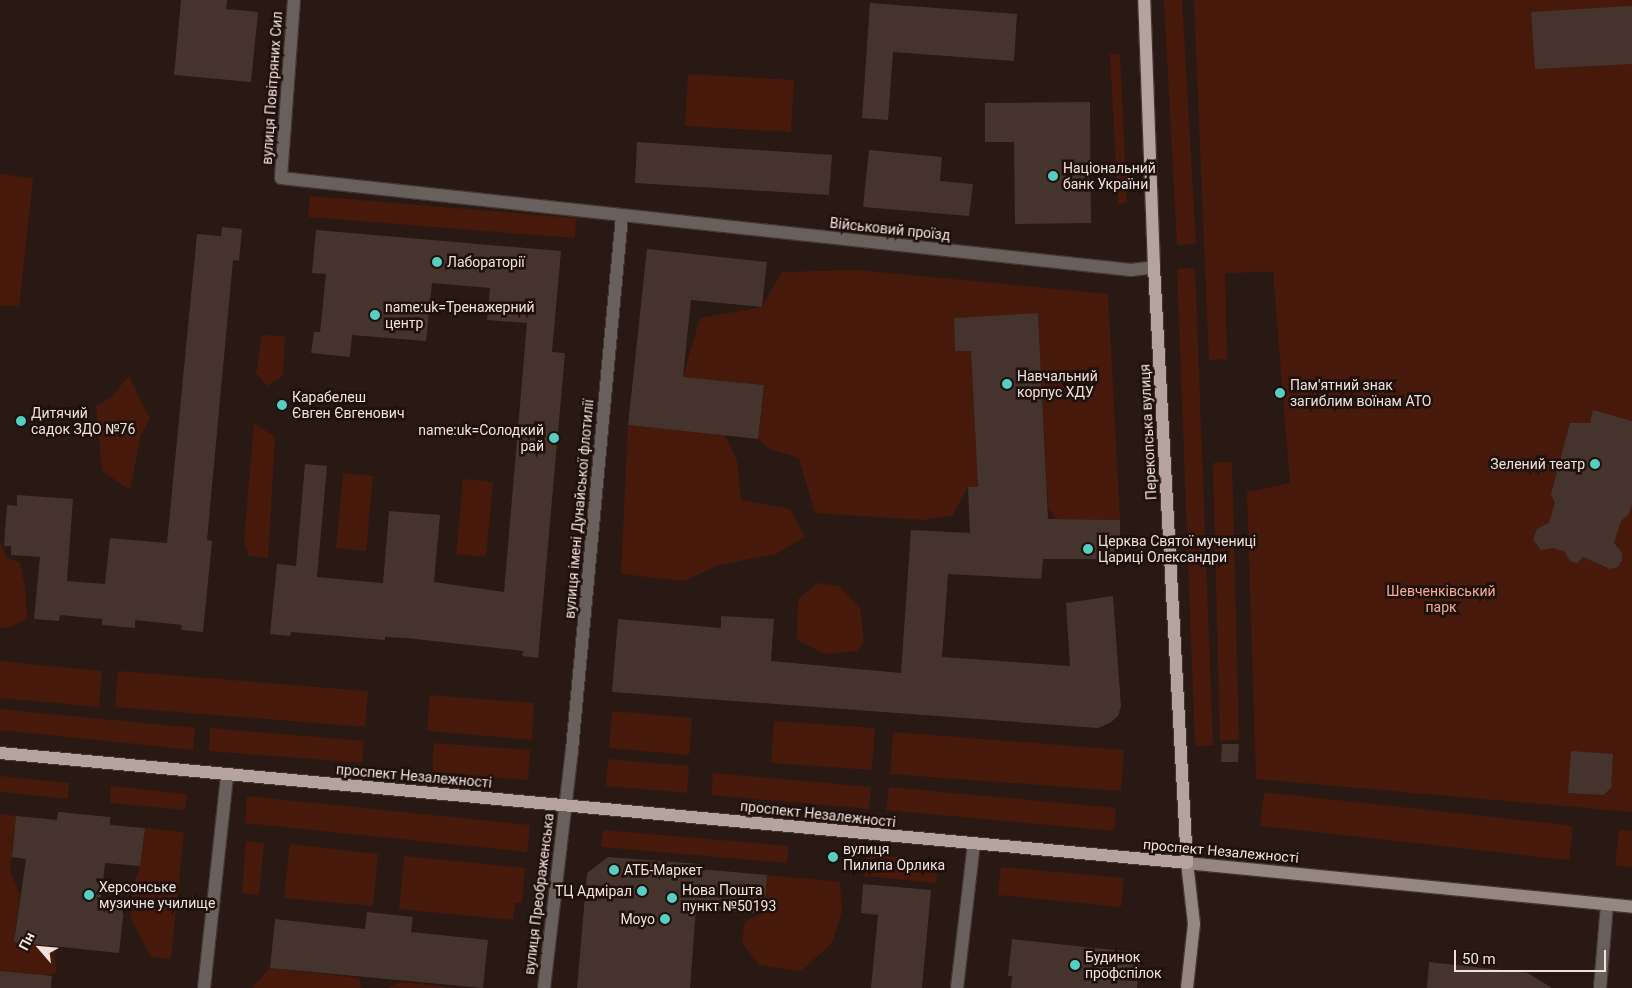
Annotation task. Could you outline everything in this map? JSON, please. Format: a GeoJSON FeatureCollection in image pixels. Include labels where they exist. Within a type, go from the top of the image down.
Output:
{"type":"FeatureCollection","features":[{"type":"Feature","properties":{"kind":"main road","name":"Перекопська вулиця"},"geometry":{"type":"LineString","coordinates":[[1144,0],[1154,267],[1187,863]]}},
{"type":"Feature","properties":{"kind":"main road","name":"проспект Незалежності"},"geometry":{"type":"LineString","coordinates":[[0,754],[227,776],[565,804],[1187,863]]}},
{"type":"Feature","properties":{"kind":"street","name":"вулиця Повітряних Сил"},"geometry":{"type":"LineString","coordinates":[[281,178],[294,0]]}},
{"type":"Feature","properties":{"kind":"street","name":"Військовий проїзд"},"geometry":{"type":"LineString","coordinates":[[281,178],[1130,270],[1154,267]]}},
{"type":"Feature","properties":{"kind":"street","name":"вулиця імені Дунайської флотилії"},"geometry":{"type":"LineString","coordinates":[[565,804],[622,216]]}},
{"type":"Feature","properties":{"kind":"street"},"geometry":{"type":"LineString","coordinates":[[204,988],[227,776]]}},
{"type":"Feature","properties":{"kind":"street","name":"вулиця Преображенська"},"geometry":{"type":"LineString","coordinates":[[544,988],[565,804]]}},
{"type":"Feature","properties":{"kind":"street"},"geometry":{"type":"LineString","coordinates":[[958,988],[974,844]]}},
{"type":"Feature","properties":{"kind":"street","name":"проспект Незалежності"},"geometry":{"type":"LineString","coordinates":[[1187,863],[1632,907]]}},
{"type":"Feature","properties":{"kind":"street"},"geometry":{"type":"LineString","coordinates":[[1187,863],[1194,924],[1187,988]]}},
{"type":"Feature","properties":{"kind":"street"},"geometry":{"type":"LineString","coordinates":[[1600,988],[1607,904]]}},
{"type":"Feature","properties":{"kind":"green space"},"geometry":{"type":"Polygon","coordinates":[[[1164,0],[1182,0],[1196,244],[1177,245],[1164,0]]]}},
{"type":"Feature","properties":{"kind":"green space","name":"Шевченківський парк"},"geometry":{"type":"Polygon","coordinates":[[[1194,0],[1632,0],[1632,812],[1256,779],[1247,492],[1290,483],[1273,272],[1225,273],[1227,359],[1209,360],[1194,0]]]}},
{"type":"Feature","properties":{"kind":"green space"},"geometry":{"type":"Polygon","coordinates":[[[1110,54],[1120,54],[1127,203],[1118,204],[1110,54]]]}},
{"type":"Feature","properties":{"kind":"green space"},"geometry":{"type":"Polygon","coordinates":[[[688,74],[794,80],[791,132],[685,126],[688,74]]]}},
{"type":"Feature","properties":{"kind":"green space"},"geometry":{"type":"Polygon","coordinates":[[[0,174],[33,178],[19,307],[0,305],[0,174]]]}},
{"type":"Feature","properties":{"kind":"green space"},"geometry":{"type":"Polygon","coordinates":[[[310,196],[576,218],[575,238],[308,217],[310,196]]]}},
{"type":"Feature","properties":{"kind":"green space"},"geometry":{"type":"Polygon","coordinates":[[[1195,268],[1213,745],[1195,746],[1177,269],[1195,268]]]}},
{"type":"Feature","properties":{"kind":"green space"},"geometry":{"type":"Polygon","coordinates":[[[858,270],[1108,294],[1120,520],[1056,519],[1048,507],[1038,313],[954,318],[955,351],[971,351],[978,487],[968,487],[953,515],[924,520],[815,513],[799,458],[770,449],[758,439],[764,385],[683,377],[700,318],[762,307],[782,272],[858,270]]]}},
{"type":"Feature","properties":{"kind":"green space"},"geometry":{"type":"Polygon","coordinates":[[[262,335],[285,336],[283,376],[267,386],[256,373],[262,335]]]}},
{"type":"Feature","properties":{"kind":"green space"},"geometry":{"type":"Polygon","coordinates":[[[129,376],[150,419],[141,434],[130,490],[102,471],[96,406],[111,397],[129,376]]]}},
{"type":"Feature","properties":{"kind":"green space"},"geometry":{"type":"Polygon","coordinates":[[[254,423],[275,437],[268,558],[249,556],[244,541],[254,423]]]}},
{"type":"Feature","properties":{"kind":"green space"},"geometry":{"type":"Polygon","coordinates":[[[628,425],[725,435],[737,460],[741,500],[790,509],[805,537],[776,554],[719,565],[684,581],[621,574],[628,425]]]}},
{"type":"Feature","properties":{"kind":"green space"},"geometry":{"type":"Polygon","coordinates":[[[1232,462],[1239,740],[1220,741],[1213,463],[1232,462]]]}},
{"type":"Feature","properties":{"kind":"green space"},"geometry":{"type":"Polygon","coordinates":[[[343,473],[373,476],[366,551],[336,548],[343,473]]]}},
{"type":"Feature","properties":{"kind":"green space"},"geometry":{"type":"Polygon","coordinates":[[[463,479],[493,482],[486,557],[456,554],[463,479]]]}},
{"type":"Feature","properties":{"kind":"green space"},"geometry":{"type":"Polygon","coordinates":[[[0,541],[7,558],[20,562],[25,587],[27,619],[11,627],[0,628],[0,541]]]}},
{"type":"Feature","properties":{"kind":"green space"},"geometry":{"type":"Polygon","coordinates":[[[818,583],[839,586],[860,607],[864,642],[857,651],[825,654],[797,640],[798,599],[818,583]]]}},
{"type":"Feature","properties":{"kind":"green space"},"geometry":{"type":"Polygon","coordinates":[[[0,661],[102,671],[99,707],[0,698],[0,661]]]}},
{"type":"Feature","properties":{"kind":"green space"},"geometry":{"type":"Polygon","coordinates":[[[118,671],[368,691],[365,727],[115,707],[118,671]]]}},
{"type":"Feature","properties":{"kind":"green space"},"geometry":{"type":"Polygon","coordinates":[[[430,695],[534,703],[532,740],[427,731],[430,695]]]}},
{"type":"Feature","properties":{"kind":"green space"},"geometry":{"type":"Polygon","coordinates":[[[0,709],[195,728],[193,750],[0,730],[0,709]]]}},
{"type":"Feature","properties":{"kind":"green space"},"geometry":{"type":"Polygon","coordinates":[[[612,711],[692,718],[689,755],[609,748],[612,711]]]}},
{"type":"Feature","properties":{"kind":"green space"},"geometry":{"type":"Polygon","coordinates":[[[774,721],[875,728],[872,770],[771,763],[774,721]]]}},
{"type":"Feature","properties":{"kind":"green space"},"geometry":{"type":"Polygon","coordinates":[[[210,728],[364,741],[362,763],[209,751],[210,728]]]}},
{"type":"Feature","properties":{"kind":"green space"},"geometry":{"type":"Polygon","coordinates":[[[893,732],[1124,750],[1121,791],[890,774],[893,732]]]}},
{"type":"Feature","properties":{"kind":"green space"},"geometry":{"type":"Polygon","coordinates":[[[434,743],[530,750],[528,780],[432,772],[434,743]]]}},
{"type":"Feature","properties":{"kind":"green space"},"geometry":{"type":"Polygon","coordinates":[[[608,759],[689,766],[687,793],[606,786],[608,759]]]}},
{"type":"Feature","properties":{"kind":"green space"},"geometry":{"type":"Polygon","coordinates":[[[713,773],[871,787],[869,809],[711,795],[713,773]]]}},
{"type":"Feature","properties":{"kind":"green space"},"geometry":{"type":"Polygon","coordinates":[[[0,776],[69,783],[68,799],[0,792],[0,776]]]}},
{"type":"Feature","properties":{"kind":"green space"},"geometry":{"type":"Polygon","coordinates":[[[111,786],[187,794],[185,810],[110,803],[111,786]]]}},
{"type":"Feature","properties":{"kind":"green space"},"geometry":{"type":"Polygon","coordinates":[[[889,787],[1116,808],[1114,831],[886,810],[889,787]]]}},
{"type":"Feature","properties":{"kind":"green space"},"geometry":{"type":"Polygon","coordinates":[[[1264,792],[1573,826],[1569,860],[1260,826],[1264,792]]]}},
{"type":"Feature","properties":{"kind":"green space"},"geometry":{"type":"Polygon","coordinates":[[[247,796],[530,825],[527,852],[245,823],[247,796]]]}},
{"type":"Feature","properties":{"kind":"green space"},"geometry":{"type":"Polygon","coordinates":[[[0,814],[16,816],[10,871],[20,893],[14,942],[48,945],[55,951],[56,973],[45,976],[0,971],[0,814]]]}},
{"type":"Feature","properties":{"kind":"green space"},"geometry":{"type":"Polygon","coordinates":[[[145,828],[184,832],[171,959],[151,957],[131,919],[130,897],[140,866],[145,828]]]}},
{"type":"Feature","properties":{"kind":"green space"},"geometry":{"type":"Polygon","coordinates":[[[603,830],[789,846],[787,863],[601,847],[603,830]]]}},
{"type":"Feature","properties":{"kind":"green space"},"geometry":{"type":"Polygon","coordinates":[[[1619,830],[1632,831],[1632,867],[1615,865],[1619,830]]]}},
{"type":"Feature","properties":{"kind":"green space"},"geometry":{"type":"Polygon","coordinates":[[[246,841],[264,843],[259,895],[242,893],[246,841]]]}},
{"type":"Feature","properties":{"kind":"green space"},"geometry":{"type":"Polygon","coordinates":[[[290,844],[378,854],[373,906],[284,898],[290,844]]]}},
{"type":"Feature","properties":{"kind":"green space"},"geometry":{"type":"Polygon","coordinates":[[[866,854],[938,861],[936,883],[864,876],[866,854]]]}},
{"type":"Feature","properties":{"kind":"green space"},"geometry":{"type":"Polygon","coordinates":[[[404,856],[525,868],[522,903],[515,903],[513,920],[399,909],[404,856]]]}},
{"type":"Feature","properties":{"kind":"green space"},"geometry":{"type":"Polygon","coordinates":[[[1001,867],[1124,878],[1121,907],[998,895],[1001,867]]]}},
{"type":"Feature","properties":{"kind":"green space"},"geometry":{"type":"Polygon","coordinates":[[[767,875],[840,882],[842,911],[832,943],[801,971],[759,965],[742,942],[745,921],[764,913],[767,875]]]}},
{"type":"Feature","properties":{"kind":"green space"},"geometry":{"type":"Polygon","coordinates":[[[270,968],[359,978],[361,988],[252,988],[270,968]]]}},
{"type":"Feature","properties":{"kind":"green space"},"geometry":{"type":"Polygon","coordinates":[[[401,982],[456,988],[387,988],[401,982]]]}},
{"type":"Feature","properties":{"kind":"building"},"geometry":{"type":"Polygon","coordinates":[[[181,0],[227,0],[226,9],[258,12],[251,82],[174,75],[181,0]]]}},
{"type":"Feature","properties":{"kind":"building"},"geometry":{"type":"Polygon","coordinates":[[[870,3],[1017,14],[1014,61],[893,52],[888,120],[862,118],[870,3]]]}},
{"type":"Feature","properties":{"kind":"building"},"geometry":{"type":"Polygon","coordinates":[[[1632,6],[1632,64],[1535,69],[1531,12],[1632,6]]]}},
{"type":"Feature","properties":{"kind":"building","name":"Національний банк України"},"geometry":{"type":"Polygon","coordinates":[[[1090,102],[1091,223],[1015,224],[1014,142],[985,142],[985,103],[1090,102]]]}},
{"type":"Feature","properties":{"kind":"building"},"geometry":{"type":"Polygon","coordinates":[[[637,142],[832,155],[829,195],[635,183],[637,142]]]}},
{"type":"Feature","properties":{"kind":"building"},"geometry":{"type":"Polygon","coordinates":[[[869,150],[942,157],[940,181],[973,184],[969,216],[863,207],[869,150]]]}},
{"type":"Feature","properties":{"kind":"building"},"geometry":{"type":"Polygon","coordinates":[[[222,227],[242,229],[239,261],[233,260],[207,540],[212,541],[203,632],[181,630],[182,625],[135,620],[135,628],[102,625],[102,619],[60,615],[59,621],[34,619],[40,557],[11,555],[11,546],[4,546],[7,505],[17,506],[17,495],[73,499],[67,581],[105,584],[110,538],[167,543],[197,234],[221,236],[222,227]]]}},
{"type":"Feature","properties":{"kind":"building"},"geometry":{"type":"Polygon","coordinates":[[[316,230],[561,251],[552,352],[565,353],[538,658],[522,656],[523,651],[406,638],[385,637],[385,640],[291,632],[290,636],[270,634],[277,564],[296,566],[305,464],[327,466],[317,577],[383,583],[389,511],[440,515],[434,582],[504,592],[527,323],[487,320],[490,288],[432,283],[426,341],[352,335],[350,357],[311,353],[314,332],[320,332],[326,274],[312,273],[316,230]]]}},
{"type":"Feature","properties":{"kind":"building"},"geometry":{"type":"Polygon","coordinates":[[[647,249],[767,262],[762,307],[691,300],[683,377],[764,385],[758,439],[628,425],[647,249]]]}},
{"type":"Feature","properties":{"kind":"building"},"geometry":{"type":"Polygon","coordinates":[[[1038,313],[1048,519],[1120,520],[1120,559],[1043,559],[1041,579],[948,574],[942,657],[1070,666],[1066,603],[1113,596],[1121,706],[1118,716],[1110,723],[1098,728],[612,692],[618,619],[721,628],[721,616],[774,619],[771,661],[901,673],[911,530],[970,533],[968,487],[978,487],[971,351],[955,351],[954,318],[1038,313]]]}},
{"type":"Feature","properties":{"kind":"building","name":"Зелений театр"},"geometry":{"type":"Polygon","coordinates":[[[1593,410],[1632,421],[1632,503],[1629,514],[1621,521],[1614,543],[1622,553],[1622,560],[1618,567],[1610,569],[1583,557],[1577,563],[1570,561],[1565,552],[1553,548],[1541,550],[1533,540],[1537,529],[1549,523],[1555,503],[1551,494],[1570,423],[1590,423],[1593,410]]]}},
{"type":"Feature","properties":{"kind":"building"},"geometry":{"type":"Polygon","coordinates":[[[1222,744],[1239,744],[1238,762],[1221,762],[1222,744]]]}},
{"type":"Feature","properties":{"kind":"building"},"geometry":{"type":"Polygon","coordinates":[[[1571,751],[1613,754],[1611,788],[1603,795],[1568,793],[1571,751]]]}},
{"type":"Feature","properties":{"kind":"building"},"geometry":{"type":"Polygon","coordinates":[[[58,812],[110,817],[110,825],[145,828],[140,866],[105,863],[100,907],[124,909],[119,953],[14,942],[26,859],[12,857],[16,816],[57,820],[58,812]]]}},
{"type":"Feature","properties":{"kind":"building"},"geometry":{"type":"Polygon","coordinates":[[[608,857],[700,864],[700,869],[767,875],[764,914],[696,908],[690,988],[577,988],[587,873],[608,857]]]}},
{"type":"Feature","properties":{"kind":"building"},"geometry":{"type":"Polygon","coordinates":[[[863,884],[931,890],[922,988],[871,988],[878,915],[861,913],[863,884]]]}},
{"type":"Feature","properties":{"kind":"building"},"geometry":{"type":"Polygon","coordinates":[[[367,912],[413,917],[411,932],[488,940],[483,988],[270,968],[275,919],[365,929],[367,912]]]}},
{"type":"Feature","properties":{"kind":"building","name":"Будинок профспілок"},"geometry":{"type":"Polygon","coordinates":[[[1012,939],[1141,953],[1137,988],[1011,988],[1012,976],[1008,976],[1012,939]]]}},
{"type":"Feature","properties":{"kind":"building"},"geometry":{"type":"Polygon","coordinates":[[[1429,962],[1528,973],[1552,988],[1427,988],[1429,962]]]}},
{"type":"Feature","properties":{"kind":"building"},"geometry":{"type":"Polygon","coordinates":[[[0,971],[52,976],[51,988],[0,988],[0,971]]]}},
{"type":"Feature","properties":{"kind":"place","name":"Національний банк України"},"geometry":{"type":"Point","coordinates":[1053,176]}},
{"type":"Feature","properties":{"kind":"place","name":"Лабораторії"},"geometry":{"type":"Point","coordinates":[437,262]}},
{"type":"Feature","properties":{"kind":"place","name":"name:uk=Тренажерний центр"},"geometry":{"type":"Point","coordinates":[375,315]}},
{"type":"Feature","properties":{"kind":"place","name":"Навчальний корпус ХДУ"},"geometry":{"type":"Point","coordinates":[1007,384]}},
{"type":"Feature","properties":{"kind":"place","name":"Пам'ятний знак загиблим воїнам АТО"},"geometry":{"type":"Point","coordinates":[1280,393]}},
{"type":"Feature","properties":{"kind":"place","name":"Карабелеш Євген Євгенович"},"geometry":{"type":"Point","coordinates":[282,405]}},
{"type":"Feature","properties":{"kind":"place","name":"Дитячий садок ЗДО №76"},"geometry":{"type":"Point","coordinates":[21,421]}},
{"type":"Feature","properties":{"kind":"place","name":"name:uk=Солодкий рай"},"geometry":{"type":"Point","coordinates":[554,438]}},
{"type":"Feature","properties":{"kind":"place","name":"Зелений театр"},"geometry":{"type":"Point","coordinates":[1595,464]}},
{"type":"Feature","properties":{"kind":"place","name":"Церква Святої мучениці Цариці Олександри"},"geometry":{"type":"Point","coordinates":[1088,549]}},
{"type":"Feature","properties":{"kind":"place","name":"вулиця Пилипа Орлика"},"geometry":{"type":"Point","coordinates":[833,857]}},
{"type":"Feature","properties":{"kind":"place","name":"АТБ-Маркет"},"geometry":{"type":"Point","coordinates":[614,870]}},
{"type":"Feature","properties":{"kind":"place","name":"ТЦ Адмірал"},"geometry":{"type":"Point","coordinates":[642,891]}},
{"type":"Feature","properties":{"kind":"place","name":"Херсонське музичне училище"},"geometry":{"type":"Point","coordinates":[89,895]}},
{"type":"Feature","properties":{"kind":"place","name":"Нова Пошта пункт №50193"},"geometry":{"type":"Point","coordinates":[672,898]}},
{"type":"Feature","properties":{"kind":"place","name":"Moyo"},"geometry":{"type":"Point","coordinates":[665,919]}},
{"type":"Feature","properties":{"kind":"place","name":"Будинок профспілок"},"geometry":{"type":"Point","coordinates":[1075,965]}}]}
